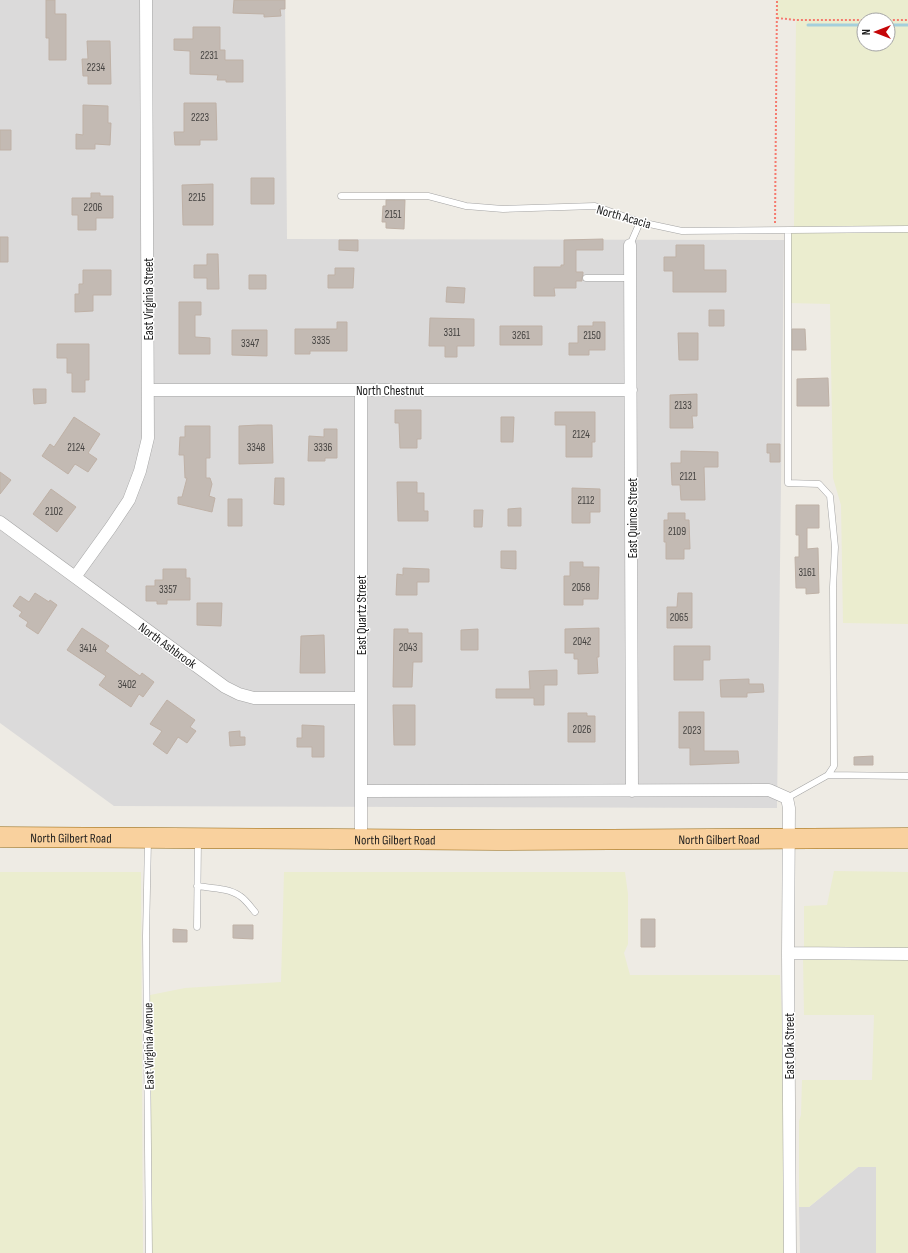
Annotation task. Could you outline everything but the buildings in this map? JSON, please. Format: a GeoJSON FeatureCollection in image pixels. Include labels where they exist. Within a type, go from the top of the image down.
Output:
{"type":"FeatureCollection","features":[{"type":"Feature","properties":{"kind":"main road","name":"North Gilbert Road"},"geometry":{"type":"LineString","coordinates":[[0,837],[361,840],[908,838]]}},
{"type":"Feature","properties":{"kind":"street","name":"East Virginia Street"},"geometry":{"type":"LineString","coordinates":[[75,577],[129,500],[140,471],[148,438],[149,390],[146,0]]}},
{"type":"Feature","properties":{"kind":"street","name":"East Quince Street"},"geometry":{"type":"LineString","coordinates":[[630,245],[632,791]]}},
{"type":"Feature","properties":{"kind":"street","name":"North Chestnut"},"geometry":{"type":"LineString","coordinates":[[149,390],[631,390]]}},
{"type":"Feature","properties":{"kind":"street","name":"East Quartz Street"},"geometry":{"type":"LineString","coordinates":[[361,390],[361,840]]}},
{"type":"Feature","properties":{"kind":"street","name":"North Ashbrook"},"geometry":{"type":"LineString","coordinates":[[0,522],[225,687],[239,694],[254,698],[270,699],[361,698]]}},
{"type":"Feature","properties":{"kind":"street"},"geometry":{"type":"LineString","coordinates":[[361,792],[769,790],[787,798],[789,804],[789,838]]}},
{"type":"Feature","properties":{"kind":"street","name":"East Oak Street"},"geometry":{"type":"LineString","coordinates":[[789,838],[788,953],[790,1253]]}},
{"type":"Feature","properties":{"kind":"street"},"geometry":{"type":"LineString","coordinates":[[788,953],[908,954]]}},
{"type":"Feature","properties":{"kind":"lane","name":"North Acacia"},"geometry":{"type":"LineString","coordinates":[[341,196],[428,196],[466,206],[503,209],[595,206],[640,222],[682,231],[908,229]]}},
{"type":"Feature","properties":{"kind":"lane"},"geometry":{"type":"LineString","coordinates":[[630,245],[640,222]]}},
{"type":"Feature","properties":{"kind":"lane"},"geometry":{"type":"LineString","coordinates":[[787,798],[828,775],[834,766],[833,587],[835,547],[830,496],[819,484],[788,483],[788,231]]}},
{"type":"Feature","properties":{"kind":"lane"},"geometry":{"type":"LineString","coordinates":[[586,278],[631,278]]}},
{"type":"Feature","properties":{"kind":"lane"},"geometry":{"type":"LineString","coordinates":[[828,775],[908,776]]}},
{"type":"Feature","properties":{"kind":"lane","name":"East Virginia Avenue"},"geometry":{"type":"LineString","coordinates":[[148,838],[146,936],[149,1253]]}},
{"type":"Feature","properties":{"kind":"lane"},"geometry":{"type":"LineString","coordinates":[[197,927],[198,839]]}},
{"type":"Feature","properties":{"kind":"lane"},"geometry":{"type":"LineString","coordinates":[[197,886],[222,889],[239,894],[254,912]]}},
{"type":"Feature","properties":{"kind":"path"},"geometry":{"type":"LineString","coordinates":[[775,231],[777,0]]}},
{"type":"Feature","properties":{"kind":"path"},"geometry":{"type":"LineString","coordinates":[[777,18],[796,20],[908,20]]}},
{"type":"Feature","properties":{"kind":"shaded area"},"geometry":{"type":"Polygon","coordinates":[[[0,0],[285,0],[287,239],[784,240],[777,808],[114,806],[0,723],[0,0]]]}},
{"type":"Feature","properties":{"kind":"shaded area"},"geometry":{"type":"Polygon","coordinates":[[[858,1167],[877,1167],[876,1253],[800,1253],[799,1207],[809,1207],[858,1167]]]}},
{"type":"Feature","properties":{"kind":"green space"},"geometry":{"type":"Polygon","coordinates":[[[777,0],[908,0],[908,624],[843,623],[841,505],[833,478],[830,304],[788,303],[788,231],[794,230],[796,20],[777,18],[777,0]]]}},
{"type":"Feature","properties":{"kind":"green space"},"geometry":{"type":"Polygon","coordinates":[[[834,871],[908,872],[908,951],[804,951],[804,906],[827,905],[834,871]]]}},
{"type":"Feature","properties":{"kind":"green space"},"geometry":{"type":"Polygon","coordinates":[[[0,872],[141,872],[143,1253],[0,1253],[0,872]]]}},
{"type":"Feature","properties":{"kind":"green space"},"geometry":{"type":"Polygon","coordinates":[[[284,872],[625,872],[628,894],[628,944],[624,953],[630,975],[780,975],[784,1061],[784,1253],[152,1253],[150,995],[185,988],[281,982],[284,872]]]}},
{"type":"Feature","properties":{"kind":"green space"},"geometry":{"type":"Polygon","coordinates":[[[803,957],[908,957],[908,1253],[876,1253],[876,1167],[858,1167],[809,1207],[799,1207],[799,1121],[801,1115],[802,1080],[872,1080],[874,1015],[804,1015],[803,957]]]}},
{"type":"Feature","properties":{"kind":"waterway"},"geometry":{"type":"LineString","coordinates":[[808,25],[856,25]]}},
{"type":"Feature","properties":{"kind":"waterway"},"geometry":{"type":"LineString","coordinates":[[896,25],[908,25]]}}]}
